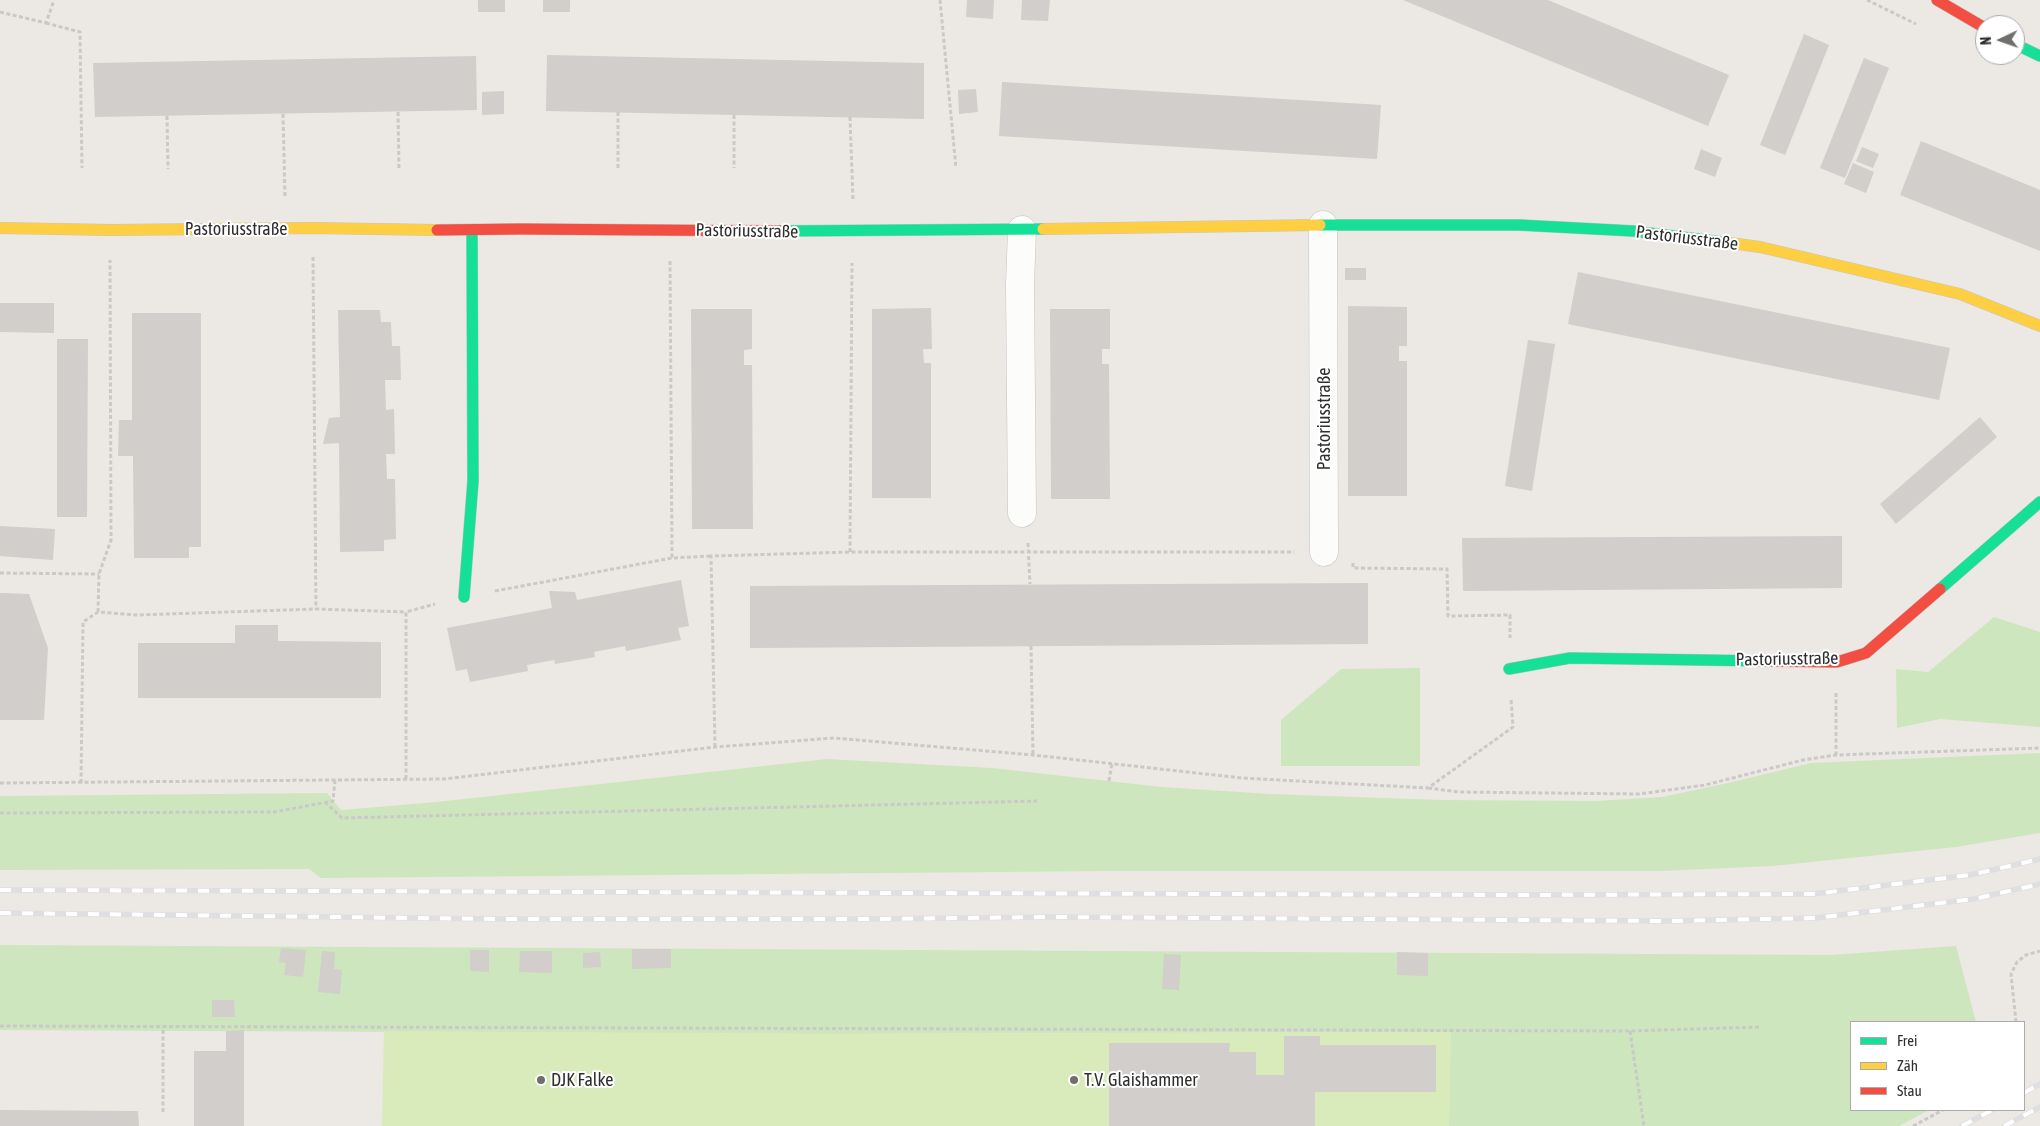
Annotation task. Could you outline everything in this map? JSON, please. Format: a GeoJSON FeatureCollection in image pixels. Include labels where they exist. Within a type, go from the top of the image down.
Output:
{"type":"FeatureCollection","features":[{"type":"Feature","properties":{"kind":"street"},"geometry":{"type":"LineString","coordinates":[[1937,0],[1975,22]]}},
{"type":"Feature","properties":{"kind":"street"},"geometry":{"type":"LineString","coordinates":[[2025,49],[2040,56]]}},
{"type":"Feature","properties":{"kind":"street","name":"Pastoriusstraße"},"geometry":{"type":"LineString","coordinates":[[1323,225],[1324,552]]}},
{"type":"Feature","properties":{"kind":"street","name":"Pastoriusstraße"},"geometry":{"type":"LineString","coordinates":[[0,228],[855,232],[1323,225],[1518,225],[1633,231],[1760,247],[1960,294],[2040,326]]}},
{"type":"Feature","properties":{"kind":"street"},"geometry":{"type":"LineString","coordinates":[[1022,230],[1020,284],[1022,513]]}},
{"type":"Feature","properties":{"kind":"street"},"geometry":{"type":"LineString","coordinates":[[464,597],[472,482],[472,231]]}},
{"type":"Feature","properties":{"kind":"street","name":"Pastoriusstraße"},"geometry":{"type":"LineString","coordinates":[[1509,669],[1570,658],[1837,662],[1866,653],[2040,502]]}},
{"type":"Feature","properties":{"kind":"path"},"geometry":{"type":"LineString","coordinates":[[46,23],[54,0]]}},
{"type":"Feature","properties":{"kind":"path"},"geometry":{"type":"LineString","coordinates":[[940,0],[956,168]]}},
{"type":"Feature","properties":{"kind":"path"},"geometry":{"type":"LineString","coordinates":[[0,12],[80,32],[82,168]]}},
{"type":"Feature","properties":{"kind":"path"},"geometry":{"type":"LineString","coordinates":[[398,112],[400,169]]}},
{"type":"Feature","properties":{"kind":"path"},"geometry":{"type":"LineString","coordinates":[[618,112],[618,169]]}},
{"type":"Feature","properties":{"kind":"path"},"geometry":{"type":"LineString","coordinates":[[283,114],[285,228]]}},
{"type":"Feature","properties":{"kind":"path"},"geometry":{"type":"LineString","coordinates":[[734,115],[734,168]]}},
{"type":"Feature","properties":{"kind":"path"},"geometry":{"type":"LineString","coordinates":[[167,116],[168,169]]}},
{"type":"Feature","properties":{"kind":"path"},"geometry":{"type":"LineString","coordinates":[[850,117],[855,232],[851,284],[850,552]]}},
{"type":"Feature","properties":{"kind":"path"},"geometry":{"type":"LineString","coordinates":[[313,228],[316,609]]}},
{"type":"Feature","properties":{"kind":"path"},"geometry":{"type":"LineString","coordinates":[[98,612],[99,574],[111,540],[109,291],[111,230]]}},
{"type":"Feature","properties":{"kind":"path"},"geometry":{"type":"LineString","coordinates":[[671,230],[669,288],[671,303],[672,558]]}},
{"type":"Feature","properties":{"kind":"path"},"geometry":{"type":"LineString","coordinates":[[1022,513],[1029,552],[1030,584]]}},
{"type":"Feature","properties":{"kind":"path"},"geometry":{"type":"LineString","coordinates":[[80,783],[83,622],[98,612],[138,615],[316,609],[406,612],[464,597],[672,558],[711,556],[850,552],[1324,552],[1353,553],[1353,568],[1447,569],[1448,616],[1510,615],[1509,669],[1513,727],[1428,788]]}},
{"type":"Feature","properties":{"kind":"path"},"geometry":{"type":"LineString","coordinates":[[711,556],[715,747]]}},
{"type":"Feature","properties":{"kind":"path"},"geometry":{"type":"LineString","coordinates":[[0,573],[99,574]]}},
{"type":"Feature","properties":{"kind":"path"},"geometry":{"type":"LineString","coordinates":[[406,612],[406,779]]}},
{"type":"Feature","properties":{"kind":"path"},"geometry":{"type":"LineString","coordinates":[[1031,646],[1033,755]]}},
{"type":"Feature","properties":{"kind":"path"},"geometry":{"type":"LineString","coordinates":[[1836,754],[1837,662]]}},
{"type":"Feature","properties":{"kind":"path"},"geometry":{"type":"LineString","coordinates":[[0,783],[444,779],[715,747],[834,738],[1033,755],[1242,778],[1428,788],[1458,792],[1639,794],[1705,785],[1803,760],[1836,754],[2040,748]]}},
{"type":"Feature","properties":{"kind":"path"},"geometry":{"type":"LineString","coordinates":[[1109,781],[1112,763]]}},
{"type":"Feature","properties":{"kind":"path"},"geometry":{"type":"LineString","coordinates":[[0,814],[274,812],[333,801],[335,780]]}},
{"type":"Feature","properties":{"kind":"path"},"geometry":{"type":"LineString","coordinates":[[325,802],[342,818],[1037,801]]}},
{"type":"Feature","properties":{"kind":"path"},"geometry":{"type":"LineString","coordinates":[[2016,1021],[2011,974],[2017,962],[2026,954],[2040,951]]}},
{"type":"Feature","properties":{"kind":"path"},"geometry":{"type":"LineString","coordinates":[[0,1026],[1630,1031],[1761,1027]]}},
{"type":"Feature","properties":{"kind":"path"},"geometry":{"type":"LineString","coordinates":[[163,1027],[163,1112]]}},
{"type":"Feature","properties":{"kind":"path"},"geometry":{"type":"LineString","coordinates":[[1630,1031],[1644,1126]]}},
{"type":"Feature","properties":{"kind":"path"},"geometry":{"type":"LineString","coordinates":[[1913,1126],[1941,1111]]}},
{"type":"Feature","properties":{"kind":"green space"},"geometry":{"type":"Polygon","coordinates":[[[1994,617],[2040,632],[2040,727],[1940,719],[1897,728],[1896,669],[1928,672],[1994,617]]]}},
{"type":"Feature","properties":{"kind":"green space"},"geometry":{"type":"Polygon","coordinates":[[[1420,668],[1420,766],[1281,766],[1281,720],[1341,669],[1420,668]]]}},
{"type":"Feature","properties":{"kind":"green space"},"geometry":{"type":"Polygon","coordinates":[[[2040,753],[2040,833],[1956,847],[1773,866],[1661,871],[1109,871],[321,878],[309,869],[0,870],[0,796],[327,793],[341,810],[437,802],[827,759],[992,768],[1162,787],[1270,794],[1442,800],[1596,801],[1662,797],[1811,763],[2040,753]]]}},
{"type":"Feature","properties":{"kind":"green space"},"geometry":{"type":"Polygon","coordinates":[[[0,945],[1831,955],[1956,946],[1976,1021],[1850,1021],[1850,1111],[1927,1111],[1899,1126],[1449,1126],[1450,1032],[823,1034],[0,1030],[0,945]]]}},
{"type":"Feature","properties":{"kind":"green space","name":"T.V. Glaishammer"},"geometry":{"type":"Polygon","coordinates":[[[384,1031],[823,1034],[1451,1032],[1449,1126],[382,1126],[384,1031]]]}},
{"type":"Feature","properties":{"kind":"building"},"geometry":{"type":"Polygon","coordinates":[[[478,0],[505,0],[505,12],[478,12],[478,0]]]}},
{"type":"Feature","properties":{"kind":"building"},"geometry":{"type":"Polygon","coordinates":[[[543,0],[570,0],[570,12],[543,12],[543,0]]]}},
{"type":"Feature","properties":{"kind":"building"},"geometry":{"type":"Polygon","coordinates":[[[967,0],[994,0],[993,19],[966,17],[967,0]]]}},
{"type":"Feature","properties":{"kind":"building"},"geometry":{"type":"Polygon","coordinates":[[[1022,0],[1050,0],[1048,21],[1021,20],[1022,0]]]}},
{"type":"Feature","properties":{"kind":"building"},"geometry":{"type":"Polygon","coordinates":[[[1403,0],[1548,0],[1729,75],[1708,126],[1403,0]]]}},
{"type":"Feature","properties":{"kind":"building"},"geometry":{"type":"Polygon","coordinates":[[[1804,34],[1829,45],[1785,155],[1760,145],[1804,34]]]}},
{"type":"Feature","properties":{"kind":"building"},"geometry":{"type":"Polygon","coordinates":[[[547,55],[924,63],[924,119],[546,111],[547,55]]]}},
{"type":"Feature","properties":{"kind":"building"},"geometry":{"type":"Polygon","coordinates":[[[476,56],[477,110],[95,117],[93,63],[476,56]]]}},
{"type":"Feature","properties":{"kind":"building"},"geometry":{"type":"Polygon","coordinates":[[[1864,58],[1889,68],[1845,178],[1820,168],[1864,58]]]}},
{"type":"Feature","properties":{"kind":"building"},"geometry":{"type":"Polygon","coordinates":[[[1002,82],[1381,105],[1377,159],[999,136],[1002,82]]]}},
{"type":"Feature","properties":{"kind":"building"},"geometry":{"type":"Polygon","coordinates":[[[976,89],[978,112],[959,114],[958,90],[976,89]]]}},
{"type":"Feature","properties":{"kind":"building"},"geometry":{"type":"Polygon","coordinates":[[[504,91],[504,114],[482,115],[482,92],[504,91]]]}},
{"type":"Feature","properties":{"kind":"building"},"geometry":{"type":"Polygon","coordinates":[[[1921,141],[2040,190],[2040,251],[1900,195],[1921,141]]]}},
{"type":"Feature","properties":{"kind":"building"},"geometry":{"type":"Polygon","coordinates":[[[1862,147],[1879,154],[1873,168],[1856,161],[1862,147]]]}},
{"type":"Feature","properties":{"kind":"building"},"geometry":{"type":"Polygon","coordinates":[[[1701,149],[1722,158],[1715,177],[1694,169],[1701,149]]]}},
{"type":"Feature","properties":{"kind":"building"},"geometry":{"type":"Polygon","coordinates":[[[1853,163],[1874,172],[1866,193],[1844,184],[1853,163]]]}},
{"type":"Feature","properties":{"kind":"building"},"geometry":{"type":"Polygon","coordinates":[[[1345,268],[1366,268],[1366,280],[1345,280],[1345,268]]]}},
{"type":"Feature","properties":{"kind":"building"},"geometry":{"type":"Polygon","coordinates":[[[1578,272],[1950,348],[1939,400],[1568,324],[1578,272]]]}},
{"type":"Feature","properties":{"kind":"building"},"geometry":{"type":"Polygon","coordinates":[[[0,303],[54,303],[54,333],[0,332],[0,303]]]}},
{"type":"Feature","properties":{"kind":"building"},"geometry":{"type":"Polygon","coordinates":[[[1348,306],[1407,307],[1407,346],[1399,346],[1399,361],[1407,361],[1407,496],[1348,496],[1348,306]]]}},
{"type":"Feature","properties":{"kind":"building"},"geometry":{"type":"Polygon","coordinates":[[[931,308],[932,349],[923,349],[924,363],[931,363],[931,498],[872,498],[872,309],[931,308]]]}},
{"type":"Feature","properties":{"kind":"building"},"geometry":{"type":"Polygon","coordinates":[[[691,309],[752,309],[752,349],[744,350],[744,365],[752,365],[753,529],[692,529],[691,309]]]}},
{"type":"Feature","properties":{"kind":"building"},"geometry":{"type":"Polygon","coordinates":[[[1050,309],[1110,309],[1110,349],[1102,349],[1102,364],[1109,364],[1110,499],[1051,499],[1050,309]]]}},
{"type":"Feature","properties":{"kind":"building"},"geometry":{"type":"Polygon","coordinates":[[[338,310],[380,310],[381,322],[391,322],[392,346],[400,346],[401,380],[385,380],[386,410],[394,409],[395,454],[386,454],[387,479],[395,479],[396,539],[384,540],[384,551],[340,552],[339,443],[323,444],[329,418],[340,417],[338,310]]]}},
{"type":"Feature","properties":{"kind":"building"},"geometry":{"type":"Polygon","coordinates":[[[132,313],[201,313],[201,547],[189,547],[189,558],[134,558],[133,456],[118,456],[119,420],[132,420],[132,313]]]}},
{"type":"Feature","properties":{"kind":"building"},"geometry":{"type":"Polygon","coordinates":[[[57,339],[88,339],[87,517],[57,517],[57,339]]]}},
{"type":"Feature","properties":{"kind":"building"},"geometry":{"type":"Polygon","coordinates":[[[1528,340],[1555,344],[1532,491],[1505,486],[1528,340]]]}},
{"type":"Feature","properties":{"kind":"building"},"geometry":{"type":"Polygon","coordinates":[[[1980,417],[1997,437],[1896,524],[1880,504],[1980,417]]]}},
{"type":"Feature","properties":{"kind":"building"},"geometry":{"type":"Polygon","coordinates":[[[0,526],[55,529],[53,560],[0,556],[0,526]]]}},
{"type":"Feature","properties":{"kind":"building"},"geometry":{"type":"Polygon","coordinates":[[[1842,536],[1842,588],[1463,591],[1462,538],[1842,536]]]}},
{"type":"Feature","properties":{"kind":"building"},"geometry":{"type":"Polygon","coordinates":[[[681,580],[689,626],[678,628],[681,640],[626,651],[625,646],[594,652],[595,657],[555,664],[554,660],[527,665],[528,671],[470,682],[467,669],[456,671],[447,628],[552,608],[549,591],[575,592],[577,600],[681,580]]]}},
{"type":"Feature","properties":{"kind":"building"},"geometry":{"type":"Polygon","coordinates":[[[1368,583],[1368,644],[750,648],[750,586],[1368,583]]]}},
{"type":"Feature","properties":{"kind":"building"},"geometry":{"type":"Polygon","coordinates":[[[0,593],[29,594],[48,648],[44,720],[0,720],[0,593]]]}},
{"type":"Feature","properties":{"kind":"building"},"geometry":{"type":"Polygon","coordinates":[[[235,625],[278,625],[278,641],[381,642],[381,698],[138,698],[138,643],[235,643],[235,625]]]}},
{"type":"Feature","properties":{"kind":"building"},"geometry":{"type":"Polygon","coordinates":[[[281,948],[306,950],[303,977],[284,975],[286,963],[279,962],[281,948]]]}},
{"type":"Feature","properties":{"kind":"building"},"geometry":{"type":"Polygon","coordinates":[[[632,949],[671,949],[671,968],[632,969],[632,949]]]}},
{"type":"Feature","properties":{"kind":"building"},"geometry":{"type":"Polygon","coordinates":[[[470,950],[489,950],[489,972],[470,971],[470,950]]]}},
{"type":"Feature","properties":{"kind":"building"},"geometry":{"type":"Polygon","coordinates":[[[322,951],[335,952],[334,969],[342,970],[340,994],[318,992],[322,951]]]}},
{"type":"Feature","properties":{"kind":"building"},"geometry":{"type":"Polygon","coordinates":[[[520,951],[552,951],[552,973],[519,972],[520,951]]]}},
{"type":"Feature","properties":{"kind":"building"},"geometry":{"type":"Polygon","coordinates":[[[600,952],[601,967],[583,968],[583,953],[600,952]]]}},
{"type":"Feature","properties":{"kind":"building"},"geometry":{"type":"Polygon","coordinates":[[[1397,952],[1428,953],[1428,976],[1397,975],[1397,952]]]}},
{"type":"Feature","properties":{"kind":"building"},"geometry":{"type":"Polygon","coordinates":[[[1164,954],[1181,955],[1179,990],[1162,989],[1164,954]]]}},
{"type":"Feature","properties":{"kind":"building"},"geometry":{"type":"Polygon","coordinates":[[[212,1000],[234,1000],[235,1017],[212,1017],[212,1000]]]}},
{"type":"Feature","properties":{"kind":"building"},"geometry":{"type":"Polygon","coordinates":[[[244,1030],[244,1126],[194,1126],[194,1051],[226,1051],[226,1031],[244,1030]]]}},
{"type":"Feature","properties":{"kind":"building"},"geometry":{"type":"Polygon","coordinates":[[[1284,1036],[1320,1036],[1320,1045],[1436,1045],[1436,1092],[1315,1092],[1315,1126],[1109,1126],[1109,1043],[1230,1043],[1229,1052],[1256,1052],[1256,1075],[1284,1075],[1284,1036]]]}},
{"type":"Feature","properties":{"kind":"building"},"geometry":{"type":"Polygon","coordinates":[[[0,1110],[138,1111],[139,1126],[0,1126],[0,1110]]]}},
{"type":"Feature","properties":{"kind":"railway"},"geometry":{"type":"LineString","coordinates":[[0,890],[1516,895],[1813,894],[1970,875],[2040,859]]}},
{"type":"Feature","properties":{"kind":"railway"},"geometry":{"type":"LineString","coordinates":[[0,913],[498,919],[1049,917],[1666,921],[1815,918],[1974,899],[2040,884]]}},
{"type":"Feature","properties":{"kind":"railway"},"geometry":{"type":"LineString","coordinates":[[2025,1092],[2040,1084]]}},
{"type":"Feature","properties":{"kind":"railway"},"geometry":{"type":"LineString","coordinates":[[2004,1126],[2040,1107]]}},
{"type":"Feature","properties":{"kind":"railway"},"geometry":{"type":"LineString","coordinates":[[1962,1126],[1990,1111]]}},
{"type":"Feature","properties":{"kind":"traffic: fast"},"geometry":{"type":"LineString","coordinates":[[2025,49],[2040,56]]}},
{"type":"Feature","properties":{"kind":"traffic: fast"},"geometry":{"type":"LineString","coordinates":[[1320,225],[1519,225],[1633,231],[1730,243]]}},
{"type":"Feature","properties":{"kind":"traffic: fast"},"geometry":{"type":"LineString","coordinates":[[781,231],[1043,229]]}},
{"type":"Feature","properties":{"kind":"traffic: fast"},"geometry":{"type":"LineString","coordinates":[[464,597],[473,481],[472,231]]}},
{"type":"Feature","properties":{"kind":"traffic: fast"},"geometry":{"type":"LineString","coordinates":[[1940,589],[2040,502]]}},
{"type":"Feature","properties":{"kind":"traffic: fast"},"geometry":{"type":"LineString","coordinates":[[1509,669],[1570,658],[1767,661]]}},
{"type":"Feature","properties":{"kind":"traffic: slow"},"geometry":{"type":"LineString","coordinates":[[1043,229],[1320,225]]}},
{"type":"Feature","properties":{"kind":"traffic: slow"},"geometry":{"type":"LineString","coordinates":[[0,228],[437,230]]}},
{"type":"Feature","properties":{"kind":"traffic: slow"},"geometry":{"type":"LineString","coordinates":[[1730,243],[1760,247],[1960,294],[2040,326]]}},
{"type":"Feature","properties":{"kind":"traffic: jam"},"geometry":{"type":"LineString","coordinates":[[1937,0],[1975,22]]}},
{"type":"Feature","properties":{"kind":"traffic: jam"},"geometry":{"type":"LineString","coordinates":[[437,230],[781,231]]}},
{"type":"Feature","properties":{"kind":"traffic: jam"},"geometry":{"type":"LineString","coordinates":[[1767,661],[1837,662],[1866,653],[1940,589]]}},
{"type":"Feature","properties":{"kind":"place","name":"DJK Falke"},"geometry":{"type":"Point","coordinates":[541,1080]}},
{"type":"Feature","properties":{"kind":"place","name":"T.V. Glaishammer"},"geometry":{"type":"Point","coordinates":[1074,1080]}}]}
